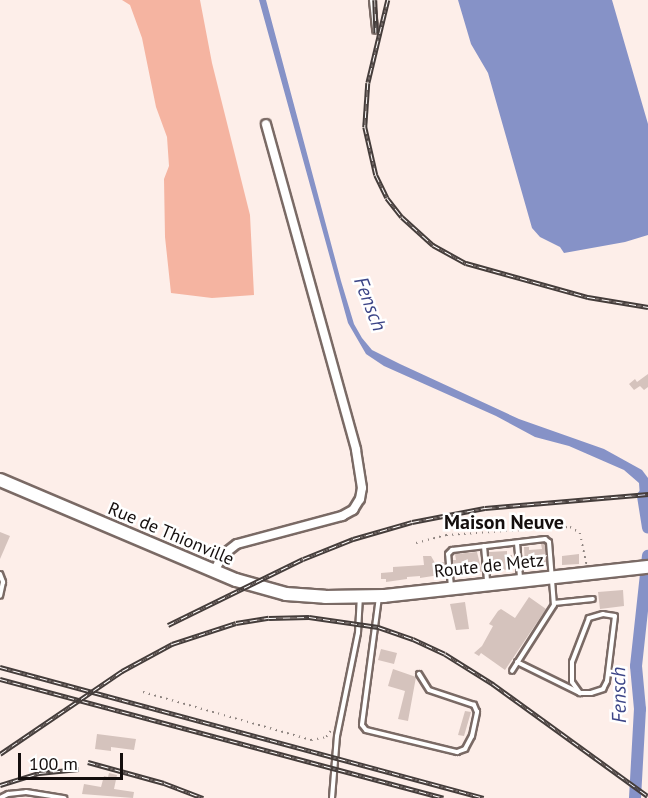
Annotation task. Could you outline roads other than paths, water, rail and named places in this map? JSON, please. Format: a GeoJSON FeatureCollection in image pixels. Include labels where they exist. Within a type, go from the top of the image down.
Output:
{"type":"FeatureCollection","features":[{"type":"Feature","properties":{"kind":"main road","name":"Rue de Thionville"},"geometry":{"type":"LineString","coordinates":[[0,480],[214,572],[266,590],[334,597]]}},
{"type":"Feature","properties":{"kind":"main road","name":"Route de Metz"},"geometry":{"type":"LineString","coordinates":[[334,597],[379,596],[643,567]]}},
{"type":"Feature","properties":{"kind":"street"},"geometry":{"type":"LineString","coordinates":[[214,572],[224,554],[237,544],[342,516],[353,510],[360,499],[362,488],[356,448],[266,124]]}},
{"type":"Feature","properties":{"kind":"lane"},"geometry":{"type":"LineString","coordinates":[[372,0],[375,31]]}},
{"type":"Feature","properties":{"kind":"lane"},"geometry":{"type":"LineString","coordinates":[[451,588],[449,551],[548,540],[554,603],[512,671]]}},
{"type":"Feature","properties":{"kind":"lane"},"geometry":{"type":"LineString","coordinates":[[517,543],[520,581]]}},
{"type":"Feature","properties":{"kind":"lane"},"geometry":{"type":"LineString","coordinates":[[484,546],[487,584]]}},
{"type":"Feature","properties":{"kind":"lane"},"geometry":{"type":"LineString","coordinates":[[0,574],[3,582],[0,596]]}},
{"type":"Feature","properties":{"kind":"lane"},"geometry":{"type":"LineString","coordinates":[[379,596],[362,725],[366,730],[457,752],[465,749],[472,736],[477,712],[474,705],[429,690],[420,674]]}},
{"type":"Feature","properties":{"kind":"lane"},"geometry":{"type":"LineString","coordinates":[[332,798],[341,720],[358,633],[360,597]]}},
{"type":"Feature","properties":{"kind":"lane"},"geometry":{"type":"LineString","coordinates":[[554,603],[594,599]]}},
{"type":"Feature","properties":{"kind":"lane"},"geometry":{"type":"LineString","coordinates":[[517,662],[580,693],[591,693],[603,689],[607,681],[615,616],[603,614],[589,618],[572,662],[572,682],[580,693]]}},
{"type":"Feature","properties":{"kind":"lane"},"geometry":{"type":"LineString","coordinates":[[0,798],[8,794],[26,792],[65,798]]}},
{"type":"Feature","properties":{"kind":"water"},"geometry":{"type":"Polygon","coordinates":[[[259,0],[266,0],[341,281],[354,324],[362,338],[372,350],[400,364],[519,419],[604,449],[642,470],[648,478],[648,510],[641,511],[639,483],[624,470],[569,446],[535,437],[496,416],[384,366],[366,354],[348,323],[259,0]]]}},
{"type":"Feature","properties":{"kind":"water"},"geometry":{"type":"Polygon","coordinates":[[[458,0],[612,0],[648,124],[648,235],[625,242],[564,253],[560,247],[540,237],[532,228],[488,73],[471,44],[458,0]]]}},
{"type":"Feature","properties":{"kind":"waterway","name":"Fensch"},"geometry":{"type":"LineString","coordinates":[[643,496],[648,528]]}},
{"type":"Feature","properties":{"kind":"waterway","name":"Fensch"},"geometry":{"type":"LineString","coordinates":[[635,798],[640,709],[636,666],[648,556]]}},
{"type":"Feature","properties":{"kind":"railway"},"geometry":{"type":"LineString","coordinates":[[375,0],[376,33]]}},
{"type":"Feature","properties":{"kind":"railway"},"geometry":{"type":"LineString","coordinates":[[388,0],[368,83],[365,127],[376,175],[387,198],[402,217],[433,245],[466,263],[588,297],[648,307]]}},
{"type":"Feature","properties":{"kind":"railway"},"geometry":{"type":"LineString","coordinates":[[168,625],[303,559],[353,539],[412,522],[485,508],[648,494]]}},
{"type":"Feature","properties":{"kind":"railway"},"geometry":{"type":"LineString","coordinates":[[0,754],[122,671],[172,644],[236,623],[269,618],[309,617],[378,627],[413,639],[445,654],[493,684],[648,796]]}},
{"type":"Feature","properties":{"kind":"railway"},"geometry":{"type":"LineString","coordinates":[[0,667],[484,798]]}},
{"type":"Feature","properties":{"kind":"railway"},"geometry":{"type":"LineString","coordinates":[[0,679],[443,798]]}},
{"type":"Feature","properties":{"kind":"railway"},"geometry":{"type":"LineString","coordinates":[[88,762],[164,783],[203,798]]}},
{"type":"Feature","properties":{"kind":"railway"},"geometry":{"type":"LineString","coordinates":[[0,785],[39,773],[79,769]]}},
{"type":"Feature","properties":{"kind":"district","name":"Maison Neuve"},"geometry":{"type":"Point","coordinates":[504,522]}}]}
